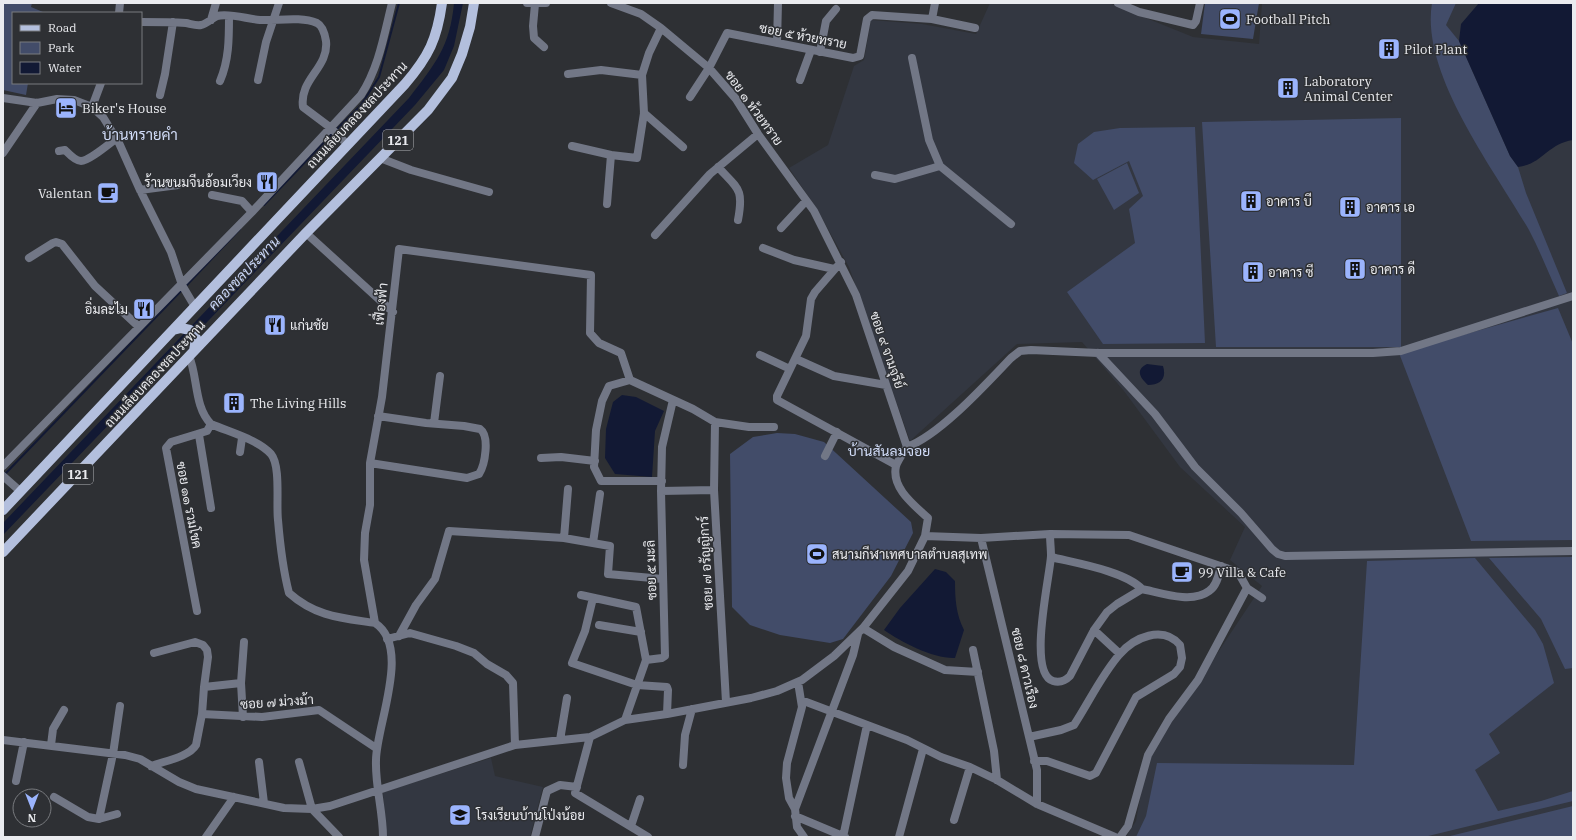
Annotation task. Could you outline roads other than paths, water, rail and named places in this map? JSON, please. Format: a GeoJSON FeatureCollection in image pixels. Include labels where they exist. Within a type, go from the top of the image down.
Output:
{"type":"FeatureCollection","features":[{"type":"Feature","properties":{"kind":"main road","name":"ถนนเลียบคลองชลประทาน"},"geometry":{"type":"LineString","coordinates":[[3,510],[19,490],[177,329],[191,312],[405,84],[422,63],[432,45],[442,3]]}},
{"type":"Feature","properties":{"kind":"main road"},"geometry":{"type":"LineString","coordinates":[[432,45],[441,34],[447,3]]}},
{"type":"Feature","properties":{"kind":"main road"},"geometry":{"type":"LineString","coordinates":[[462,54],[468,3]]}},
{"type":"Feature","properties":{"kind":"main road","name":"ถนนเลียบคลองชลประทาน"},"geometry":{"type":"LineString","coordinates":[[3,552],[210,331],[428,110],[452,78],[462,54],[470,27],[474,3]]}},
{"type":"Feature","properties":{"kind":"main road"},"geometry":{"type":"LineString","coordinates":[[191,312],[193,328],[199,332],[210,331]]}},
{"type":"Feature","properties":{"kind":"main road"},"geometry":{"type":"LineString","coordinates":[[177,329],[190,330],[196,338],[193,350]]}},
{"type":"Feature","properties":{"kind":"street"},"geometry":{"type":"LineString","coordinates":[[211,20],[216,3]]}},
{"type":"Feature","properties":{"kind":"street"},"geometry":{"type":"LineString","coordinates":[[258,80],[266,42],[275,20],[279,3]]}},
{"type":"Feature","properties":{"kind":"street"},"geometry":{"type":"LineString","coordinates":[[3,466],[252,212],[332,129],[361,95],[372,76],[378,60],[392,3]]}},
{"type":"Feature","properties":{"kind":"street"},"geometry":{"type":"LineString","coordinates":[[544,47],[534,38],[531,3],[546,3]]}},
{"type":"Feature","properties":{"kind":"street","name":"ซอย ๑ ห้วยทราย"},"geometry":{"type":"LineString","coordinates":[[611,3],[640,14],[661,28],[709,68],[736,99],[758,134],[806,201],[841,262]]}},
{"type":"Feature","properties":{"kind":"street"},"geometry":{"type":"LineString","coordinates":[[777,43],[778,3]]}},
{"type":"Feature","properties":{"kind":"street"},"geometry":{"type":"LineString","coordinates":[[932,19],[935,3]]}},
{"type":"Feature","properties":{"kind":"street"},"geometry":{"type":"LineString","coordinates":[[1118,3],[1139,12],[1193,25],[1196,21],[1200,3]]}},
{"type":"Feature","properties":{"kind":"street"},"geometry":{"type":"LineString","coordinates":[[820,52],[826,21],[836,9]]}},
{"type":"Feature","properties":{"kind":"street","name":"ซอย ๕ ห้วยทราย"},"geometry":{"type":"LineString","coordinates":[[709,68],[727,33],[853,58],[860,56],[867,19],[872,15],[932,19],[975,28]]}},
{"type":"Feature","properties":{"kind":"street"},"geometry":{"type":"LineString","coordinates":[[142,22],[173,22],[200,25],[216,16],[229,16],[308,21],[319,24],[324,31],[326,54],[320,65],[310,77],[302,101],[303,107],[306,112],[332,129],[348,145]]}},
{"type":"Feature","properties":{"kind":"street"},"geometry":{"type":"LineString","coordinates":[[220,81],[224,72],[229,46],[229,16]]}},
{"type":"Feature","properties":{"kind":"street"},"geometry":{"type":"LineString","coordinates":[[160,95],[167,66],[173,22]]}},
{"type":"Feature","properties":{"kind":"street"},"geometry":{"type":"LineString","coordinates":[[572,146],[611,155],[637,158],[644,113],[642,75],[649,53],[661,28]]}},
{"type":"Feature","properties":{"kind":"street"},"geometry":{"type":"LineString","coordinates":[[800,80],[811,50]]}},
{"type":"Feature","properties":{"kind":"street"},"geometry":{"type":"LineString","coordinates":[[912,58],[929,140],[940,166],[1011,224]]}},
{"type":"Feature","properties":{"kind":"street"},"geometry":{"type":"LineString","coordinates":[[690,97],[709,68]]}},
{"type":"Feature","properties":{"kind":"street"},"geometry":{"type":"LineString","coordinates":[[568,74],[601,70],[642,75]]}},
{"type":"Feature","properties":{"kind":"street"},"geometry":{"type":"LineString","coordinates":[[92,107],[100,84]]}},
{"type":"Feature","properties":{"kind":"street"},"geometry":{"type":"LineString","coordinates":[[3,98],[37,103],[57,99],[74,100],[92,107],[103,117],[117,138],[140,190],[171,252],[181,284],[187,294],[191,312]]}},
{"type":"Feature","properties":{"kind":"street"},"geometry":{"type":"LineString","coordinates":[[3,154],[37,103]]}},
{"type":"Feature","properties":{"kind":"street"},"geometry":{"type":"LineString","coordinates":[[644,113],[683,147]]}},
{"type":"Feature","properties":{"kind":"street"},"geometry":{"type":"LineString","coordinates":[[655,235],[718,167],[758,134]]}},
{"type":"Feature","properties":{"kind":"street"},"geometry":{"type":"LineString","coordinates":[[58,151],[65,150],[73,158],[80,161],[87,159],[117,138]]}},
{"type":"Feature","properties":{"kind":"street"},"geometry":{"type":"LineString","coordinates":[[608,204],[611,155]]}},
{"type":"Feature","properties":{"kind":"street"},"geometry":{"type":"LineString","coordinates":[[380,158],[412,170],[489,192]]}},
{"type":"Feature","properties":{"kind":"street"},"geometry":{"type":"LineString","coordinates":[[875,175],[895,179],[940,166]]}},
{"type":"Feature","properties":{"kind":"street"},"geometry":{"type":"LineString","coordinates":[[718,167],[740,192],[741,203],[738,220]]}},
{"type":"Feature","properties":{"kind":"street"},"geometry":{"type":"LineString","coordinates":[[140,190],[178,184]]}},
{"type":"Feature","properties":{"kind":"street"},"geometry":{"type":"LineString","coordinates":[[212,195],[242,201],[252,212]]}},
{"type":"Feature","properties":{"kind":"street"},"geometry":{"type":"LineString","coordinates":[[780,228],[806,201]]}},
{"type":"Feature","properties":{"kind":"street"},"geometry":{"type":"LineString","coordinates":[[306,233],[393,312]]}},
{"type":"Feature","properties":{"kind":"street"},"geometry":{"type":"LineString","coordinates":[[29,258],[52,242],[62,244],[95,286],[139,326]]}},
{"type":"Feature","properties":{"kind":"street"},"geometry":{"type":"LineString","coordinates":[[763,248],[794,260],[834,269]]}},
{"type":"Feature","properties":{"kind":"street","name":"เฟื่องฟ้า"},"geometry":{"type":"LineString","coordinates":[[375,622],[364,560],[365,533],[370,505],[370,464],[393,312],[399,249],[591,275],[590,333],[599,342],[621,353],[630,380]]}},
{"type":"Feature","properties":{"kind":"street"},"geometry":{"type":"LineString","coordinates":[[841,262],[815,292],[811,299],[806,336],[776,396],[776,400],[896,465]]}},
{"type":"Feature","properties":{"kind":"street","name":"ซอย ๙ จามจุรีย์"},"geometry":{"type":"LineString","coordinates":[[841,262],[856,295],[907,447]]}},
{"type":"Feature","properties":{"kind":"street"},"geometry":{"type":"LineString","coordinates":[[3,740],[51,745],[140,759],[179,782],[196,789],[284,808],[312,809],[330,806],[515,745],[590,737],[625,720],[667,714],[777,691],[798,682],[834,656],[861,630],[908,571],[925,536],[928,518],[906,498],[900,488],[896,465],[907,447],[916,443],[955,414],[1011,358],[1020,351],[1031,350],[1098,353],[1374,353],[1401,350],[1573,296]]}},
{"type":"Feature","properties":{"kind":"street"},"geometry":{"type":"LineString","coordinates":[[193,350],[194,367],[202,413],[209,428],[255,443],[270,453],[274,458],[278,520],[289,593],[305,606],[321,614],[375,622],[380,626],[391,649],[392,673],[388,703],[376,748],[378,790],[383,837]]}},
{"type":"Feature","properties":{"kind":"street"},"geometry":{"type":"LineString","coordinates":[[1098,353],[1156,414],[1195,466],[1241,513],[1278,554],[1285,556],[1573,551]]}},
{"type":"Feature","properties":{"kind":"street"},"geometry":{"type":"LineString","coordinates":[[760,355],[790,369]]}},
{"type":"Feature","properties":{"kind":"street"},"geometry":{"type":"LineString","coordinates":[[796,358],[834,376],[886,385]]}},
{"type":"Feature","properties":{"kind":"street"},"geometry":{"type":"LineString","coordinates":[[434,424],[440,376]]}},
{"type":"Feature","properties":{"kind":"street"},"geometry":{"type":"LineString","coordinates":[[662,482],[601,481],[594,467],[596,430],[602,401],[609,386],[630,380],[715,422],[749,427],[774,427]]}},
{"type":"Feature","properties":{"kind":"street","name":"ซอย ๕ มะลิ"},"geometry":{"type":"LineString","coordinates":[[646,660],[662,658],[665,656],[661,491],[662,447],[673,400]]}},
{"type":"Feature","properties":{"kind":"street"},"geometry":{"type":"LineString","coordinates":[[370,464],[467,478],[479,474],[482,470],[485,452],[485,437],[483,431],[477,428],[434,424],[378,416]]}},
{"type":"Feature","properties":{"kind":"street","name":"ซอย ๗ อรัญญิการ์"},"geometry":{"type":"LineString","coordinates":[[715,422],[714,490],[726,702]]}},
{"type":"Feature","properties":{"kind":"street","name":"ซอย ๑๑ รวมโชค"},"geometry":{"type":"LineString","coordinates":[[198,611],[166,448],[171,442],[199,435],[209,428]]}},
{"type":"Feature","properties":{"kind":"street"},"geometry":{"type":"LineString","coordinates":[[825,456],[837,432]]}},
{"type":"Feature","properties":{"kind":"street"},"geometry":{"type":"LineString","coordinates":[[199,435],[211,508]]}},
{"type":"Feature","properties":{"kind":"street"},"geometry":{"type":"LineString","coordinates":[[240,452],[242,438]]}},
{"type":"Feature","properties":{"kind":"street"},"geometry":{"type":"LineString","coordinates":[[541,458],[561,457],[595,461]]}},
{"type":"Feature","properties":{"kind":"street"},"geometry":{"type":"LineString","coordinates":[[3,476],[19,490]]}},
{"type":"Feature","properties":{"kind":"street"},"geometry":{"type":"LineString","coordinates":[[564,538],[568,489]]}},
{"type":"Feature","properties":{"kind":"street"},"geometry":{"type":"LineString","coordinates":[[661,491],[714,490]]}},
{"type":"Feature","properties":{"kind":"street"},"geometry":{"type":"LineString","coordinates":[[593,543],[600,494]]}},
{"type":"Feature","properties":{"kind":"street"},"geometry":{"type":"LineString","coordinates":[[399,636],[416,605],[435,579],[449,531],[564,538],[610,546],[608,574],[663,579]]}},
{"type":"Feature","properties":{"kind":"street"},"geometry":{"type":"LineString","coordinates":[[925,536],[981,538],[1050,534],[1129,535],[1238,572],[1247,588],[1262,598]]}},
{"type":"Feature","properties":{"kind":"street"},"geometry":{"type":"LineString","coordinates":[[1050,534],[1051,556],[1041,624],[1042,658],[1044,670],[1050,680],[1057,682],[1065,680],[1070,676],[1094,630],[1107,612],[1142,589]]}},
{"type":"Feature","properties":{"kind":"street","name":"ซอย ๘ ดาวเรือง"},"geometry":{"type":"LineString","coordinates":[[981,538],[1034,760],[1038,787],[1037,804]]}},
{"type":"Feature","properties":{"kind":"street"},"geometry":{"type":"LineString","coordinates":[[1051,556],[1093,567],[1135,582],[1142,589],[1193,597],[1210,591],[1216,583],[1221,566]]}},
{"type":"Feature","properties":{"kind":"street"},"geometry":{"type":"LineString","coordinates":[[1120,837],[1128,826],[1148,754],[1169,720],[1198,680],[1247,588]]}},
{"type":"Feature","properties":{"kind":"street"},"geometry":{"type":"LineString","coordinates":[[581,595],[636,607],[646,660],[625,720]]}},
{"type":"Feature","properties":{"kind":"street"},"geometry":{"type":"LineString","coordinates":[[593,598],[584,631],[572,662],[637,685],[668,688],[667,714]]}},
{"type":"Feature","properties":{"kind":"street"},"geometry":{"type":"LineString","coordinates":[[599,625],[641,632]]}},
{"type":"Feature","properties":{"kind":"street"},"geometry":{"type":"LineString","coordinates":[[861,630],[945,670],[978,672]]}},
{"type":"Feature","properties":{"kind":"street"},"geometry":{"type":"LineString","coordinates":[[795,812],[830,711],[861,630]]}},
{"type":"Feature","properties":{"kind":"street"},"geometry":{"type":"LineString","coordinates":[[1094,630],[1120,654]]}},
{"type":"Feature","properties":{"kind":"street"},"geometry":{"type":"LineString","coordinates":[[387,639],[410,633],[474,653],[486,664],[506,675],[514,683],[515,745]]}},
{"type":"Feature","properties":{"kind":"street"},"geometry":{"type":"LineString","coordinates":[[1029,737],[1061,730],[1074,725],[1120,654],[1135,642],[1148,635],[1160,634],[1170,636],[1180,645],[1182,658],[1180,667],[1174,674],[1136,697],[1096,773],[1090,776],[1047,761],[1034,760]]}},
{"type":"Feature","properties":{"kind":"street"},"geometry":{"type":"LineString","coordinates":[[151,766],[187,753],[193,749],[202,714],[208,657],[207,650],[203,645],[195,642],[154,653]]}},
{"type":"Feature","properties":{"kind":"street"},"geometry":{"type":"LineString","coordinates":[[243,717],[241,683],[244,642]]}},
{"type":"Feature","properties":{"kind":"street"},"geometry":{"type":"LineString","coordinates":[[973,650],[994,751],[997,780]]}},
{"type":"Feature","properties":{"kind":"street"},"geometry":{"type":"LineString","coordinates":[[798,682],[802,707],[786,771],[789,798],[795,812],[797,826],[804,837]]}},
{"type":"Feature","properties":{"kind":"street"},"geometry":{"type":"LineString","coordinates":[[204,687],[241,683]]}},
{"type":"Feature","properties":{"kind":"street"},"geometry":{"type":"LineString","coordinates":[[560,740],[567,698]]}},
{"type":"Feature","properties":{"kind":"street"},"geometry":{"type":"LineString","coordinates":[[801,700],[908,740],[923,749],[970,767],[997,780],[1037,804],[1115,837]]}},
{"type":"Feature","properties":{"kind":"street"},"geometry":{"type":"LineString","coordinates":[[99,819],[113,754],[120,706]]}},
{"type":"Feature","properties":{"kind":"street"},"geometry":{"type":"LineString","coordinates":[[682,765],[685,735],[692,709]]}},
{"type":"Feature","properties":{"kind":"street"},"geometry":{"type":"LineString","coordinates":[[51,745],[53,729],[64,710]]}},
{"type":"Feature","properties":{"kind":"street","name":"ซอย ๗ ม่วงม้า"},"geometry":{"type":"LineString","coordinates":[[202,714],[243,717],[283,715],[319,710],[376,748]]}},
{"type":"Feature","properties":{"kind":"street"},"geometry":{"type":"LineString","coordinates":[[795,812],[844,837],[867,725]]}},
{"type":"Feature","properties":{"kind":"street"},"geometry":{"type":"LineString","coordinates":[[590,737],[575,793],[648,837]]}},
{"type":"Feature","properties":{"kind":"street"},"geometry":{"type":"LineString","coordinates":[[16,781],[24,742]]}},
{"type":"Feature","properties":{"kind":"street"},"geometry":{"type":"LineString","coordinates":[[899,837],[923,749]]}},
{"type":"Feature","properties":{"kind":"street"},"geometry":{"type":"LineString","coordinates":[[259,762],[264,803]]}},
{"type":"Feature","properties":{"kind":"street"},"geometry":{"type":"LineString","coordinates":[[299,762],[312,809],[339,837]]}},
{"type":"Feature","properties":{"kind":"street"},"geometry":{"type":"LineString","coordinates":[[954,820],[970,767]]}},
{"type":"Feature","properties":{"kind":"street"},"geometry":{"type":"LineString","coordinates":[[535,837],[547,791],[560,785],[577,787]]}},
{"type":"Feature","properties":{"kind":"street"},"geometry":{"type":"LineString","coordinates":[[54,797],[88,817],[99,819],[117,814]]}},
{"type":"Feature","properties":{"kind":"street"},"geometry":{"type":"LineString","coordinates":[[206,837],[234,797]]}},
{"type":"Feature","properties":{"kind":"street"},"geometry":{"type":"LineString","coordinates":[[631,826],[640,799]]}},
{"type":"Feature","properties":{"kind":"water","name":"คลองชลประทาน"},"geometry":{"type":"Polygon","coordinates":[[[454,3],[463,3],[454,46],[444,70],[415,105],[3,535],[3,523],[409,98],[434,65],[440,54],[449,32],[454,3]]]}},
{"type":"Feature","properties":{"kind":"water"},"geometry":{"type":"Polygon","coordinates":[[[1479,3],[1573,3],[1573,140],[1557,145],[1540,158],[1526,165],[1518,167],[1510,156],[1459,41],[1461,24],[1479,3]]]}},
{"type":"Feature","properties":{"kind":"water"},"geometry":{"type":"Polygon","coordinates":[[[1147,364],[1163,366],[1163,378],[1156,384],[1148,385],[1141,377],[1140,371],[1143,366],[1147,364]]]}},
{"type":"Feature","properties":{"kind":"water"},"geometry":{"type":"Polygon","coordinates":[[[622,395],[636,397],[664,411],[655,431],[652,477],[615,474],[605,458],[606,429],[613,402],[622,395]]]}},
{"type":"Feature","properties":{"kind":"water"},"geometry":{"type":"Polygon","coordinates":[[[935,569],[946,572],[955,581],[956,606],[964,630],[955,658],[947,658],[928,653],[899,640],[884,630],[900,608],[935,569]]]}},
{"type":"Feature","properties":{"kind":"waterway"},"geometry":{"type":"LineString","coordinates":[[336,130],[361,105],[379,77],[399,3]]}},
{"type":"Feature","properties":{"kind":"waterway"},"geometry":{"type":"LineString","coordinates":[[264,205],[333,133]]}},
{"type":"Feature","properties":{"kind":"waterway"},"geometry":{"type":"LineString","coordinates":[[185,287],[240,229]]}},
{"type":"Feature","properties":{"kind":"waterway"},"geometry":{"type":"LineString","coordinates":[[5,474],[182,290]]}},
{"type":"Feature","properties":{"kind":"place","name":"Football Pitch"},"geometry":{"type":"Point","coordinates":[1230,19]}},
{"type":"Feature","properties":{"kind":"place","name":"Pilot Plant"},"geometry":{"type":"Point","coordinates":[1389,49]}},
{"type":"Feature","properties":{"kind":"place","name":"Laboratory Animal Center"},"geometry":{"type":"Point","coordinates":[1288,88]}},
{"type":"Feature","properties":{"kind":"place","name":"Biker's House"},"geometry":{"type":"Point","coordinates":[66,108]}},
{"type":"Feature","properties":{"kind":"place","name":"ร้านขนมจีนอ้อมเวียง"},"geometry":{"type":"Point","coordinates":[267,182]}},
{"type":"Feature","properties":{"kind":"place","name":"Valentan"},"geometry":{"type":"Point","coordinates":[108,193]}},
{"type":"Feature","properties":{"kind":"place","name":"อาคาร บี"},"geometry":{"type":"Point","coordinates":[1251,201]}},
{"type":"Feature","properties":{"kind":"place","name":"อาคาร เอ"},"geometry":{"type":"Point","coordinates":[1350,207]}},
{"type":"Feature","properties":{"kind":"place","name":"อาคาร ดี"},"geometry":{"type":"Point","coordinates":[1355,269]}},
{"type":"Feature","properties":{"kind":"place","name":"อาคาร ซี"},"geometry":{"type":"Point","coordinates":[1253,272]}},
{"type":"Feature","properties":{"kind":"place","name":"อิ่มละไม"},"geometry":{"type":"Point","coordinates":[144,309]}},
{"type":"Feature","properties":{"kind":"place","name":"แก่นชัย"},"geometry":{"type":"Point","coordinates":[275,325]}},
{"type":"Feature","properties":{"kind":"place","name":"The Living Hills"},"geometry":{"type":"Point","coordinates":[234,403]}},
{"type":"Feature","properties":{"kind":"place","name":"สนามกีฬาเทศบาลตำบลสุเทพ"},"geometry":{"type":"Point","coordinates":[817,554]}},
{"type":"Feature","properties":{"kind":"place","name":"99 Villa & Cafe"},"geometry":{"type":"Point","coordinates":[1182,572]}},
{"type":"Feature","properties":{"kind":"place","name":"โรงเรียนบ้านโป่งน้อย"},"geometry":{"type":"Point","coordinates":[460,815]}},
{"type":"Feature","properties":{"kind":"district","name":"บ้านทรายคำ"},"geometry":{"type":"Point","coordinates":[140,134]}},
{"type":"Feature","properties":{"kind":"district","name":"บ้านสันลมจอย"},"geometry":{"type":"Point","coordinates":[889,451]}}]}
